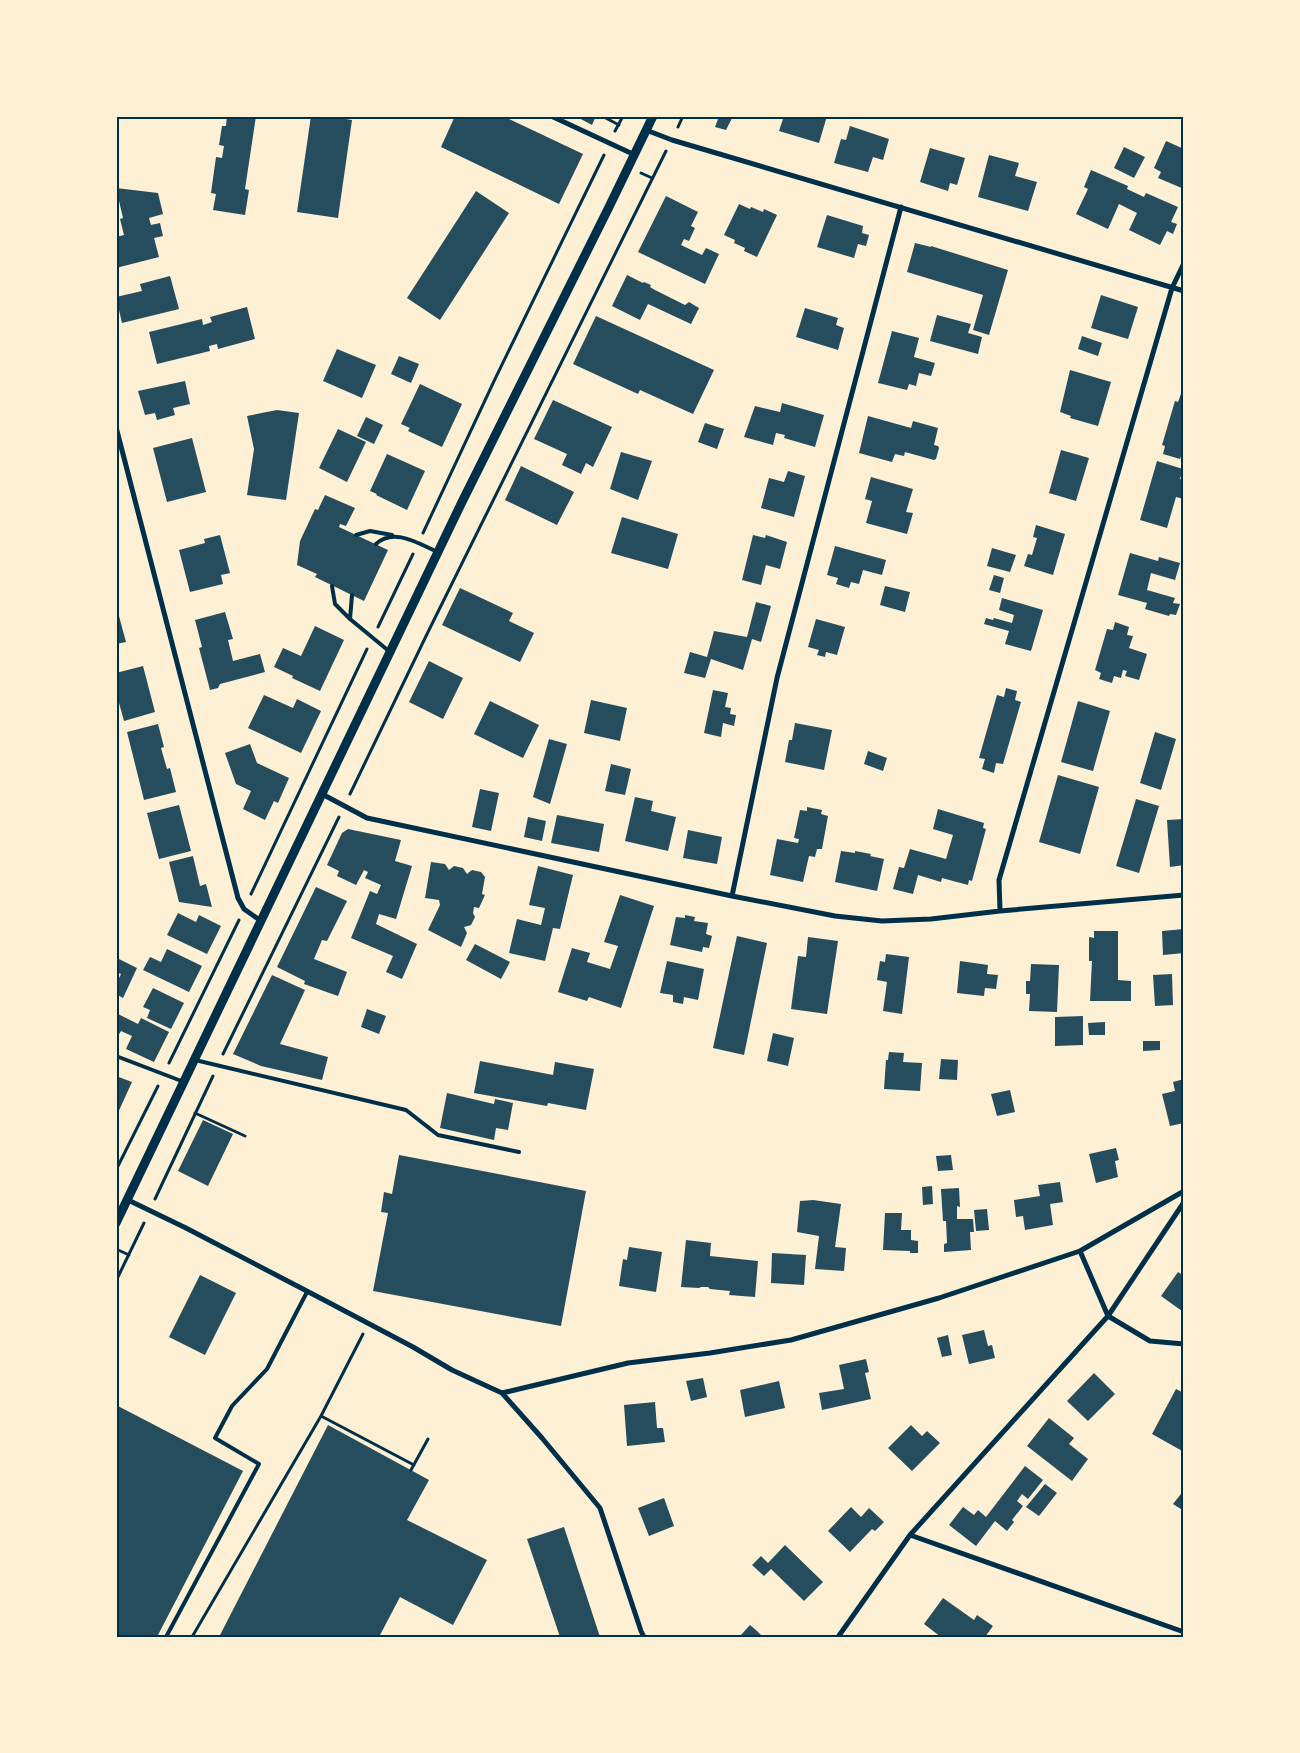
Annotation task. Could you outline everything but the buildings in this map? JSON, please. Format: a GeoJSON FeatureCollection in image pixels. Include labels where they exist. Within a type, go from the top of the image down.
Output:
{"type":"FeatureCollection","features":[{"type":"Feature","properties":{"kind":"street"},"geometry":{"type":"LineString","coordinates":[[551,116],[635,154]]}},
{"type":"Feature","properties":{"kind":"street"},"geometry":{"type":"LineString","coordinates":[[116,1223],[438,552],[653,116]]}},
{"type":"Feature","properties":{"kind":"street"},"geometry":{"type":"LineString","coordinates":[[646,130],[672,140],[1184,291]]}},
{"type":"Feature","properties":{"kind":"street"},"geometry":{"type":"LineString","coordinates":[[732,896],[777,678],[901,207]]}},
{"type":"Feature","properties":{"kind":"street"},"geometry":{"type":"LineString","coordinates":[[1000,911],[999,880],[1172,288],[1184,263]]}},
{"type":"Feature","properties":{"kind":"street"},"geometry":{"type":"LineString","coordinates":[[116,427],[238,898],[244,909],[261,921]]}},
{"type":"Feature","properties":{"kind":"street"},"geometry":{"type":"LineString","coordinates":[[322,794],[367,818],[834,916],[882,921],[931,919],[1184,895]]}},
{"type":"Feature","properties":{"kind":"street"},"geometry":{"type":"LineString","coordinates":[[502,1393],[628,1363],[710,1353],[791,1340],[939,1298],[1080,1251],[1184,1191]]}},
{"type":"Feature","properties":{"kind":"street"},"geometry":{"type":"LineString","coordinates":[[128,1200],[186,1228],[413,1347],[452,1370],[502,1393],[600,1508],[644,1637]]}},
{"type":"Feature","properties":{"kind":"street"},"geometry":{"type":"LineString","coordinates":[[838,1637],[910,1535],[1108,1316],[1184,1202]]}},
{"type":"Feature","properties":{"kind":"street"},"geometry":{"type":"LineString","coordinates":[[1080,1251],[1108,1316],[1150,1340],[1184,1344]]}},
{"type":"Feature","properties":{"kind":"street"},"geometry":{"type":"LineString","coordinates":[[910,1535],[1184,1632]]}},
{"type":"Feature","properties":{"kind":"lane"},"geometry":{"type":"LineString","coordinates":[[356,535],[370,531],[394,536],[438,552]]}},
{"type":"Feature","properties":{"kind":"lane"},"geometry":{"type":"LineString","coordinates":[[376,544],[381,539],[394,536]]}},
{"type":"Feature","properties":{"kind":"lane"},"geometry":{"type":"LineString","coordinates":[[332,586],[336,604],[350,619],[390,653]]}},
{"type":"Feature","properties":{"kind":"lane"},"geometry":{"type":"LineString","coordinates":[[350,619],[352,595]]}},
{"type":"Feature","properties":{"kind":"lane"},"geometry":{"type":"LineString","coordinates":[[116,1056],[184,1082]]}},
{"type":"Feature","properties":{"kind":"lane"},"geometry":{"type":"LineString","coordinates":[[195,1060],[406,1110],[438,1135],[519,1152]]}},
{"type":"Feature","properties":{"kind":"lane"},"geometry":{"type":"LineString","coordinates":[[166,1637],[259,1464],[215,1438],[232,1406],[267,1369],[306,1292]]}},
{"type":"Feature","properties":{"kind":"path"},"geometry":{"type":"LineString","coordinates":[[602,116],[619,124]]}},
{"type":"Feature","properties":{"kind":"path"},"geometry":{"type":"LineString","coordinates":[[116,1170],[244,909],[495,379],[623,116]]}},
{"type":"Feature","properties":{"kind":"path"},"geometry":{"type":"LineString","coordinates":[[310,877],[446,596],[684,116]]}},
{"type":"Feature","properties":{"kind":"path"},"geometry":{"type":"LineString","coordinates":[[194,1113],[245,1136]]}},
{"type":"Feature","properties":{"kind":"path"},"geometry":{"type":"LineString","coordinates":[[116,1249],[129,1255]]}},
{"type":"Feature","properties":{"kind":"path"},"geometry":{"type":"LineString","coordinates":[[192,1637],[321,1416],[368,1324]]}},
{"type":"Feature","properties":{"kind":"path"},"geometry":{"type":"LineString","coordinates":[[321,1416],[414,1465]]}},
{"type":"Feature","properties":{"kind":"path"},"geometry":{"type":"LineString","coordinates":[[411,1470],[428,1438]]}}]}
